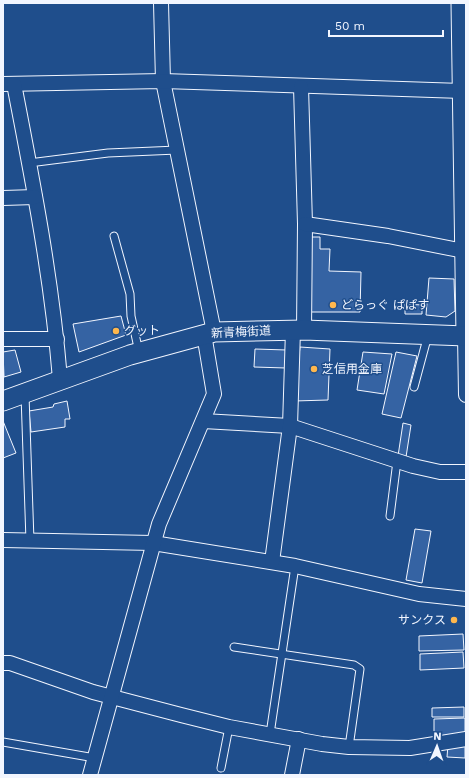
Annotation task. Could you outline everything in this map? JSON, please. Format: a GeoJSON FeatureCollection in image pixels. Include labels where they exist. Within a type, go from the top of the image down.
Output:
{"type":"FeatureCollection","features":[{"type":"Feature","properties":{"kind":"main road","name":"新青梅街道"},"geometry":{"type":"LineString","coordinates":[[3,401],[60,379],[139,352],[209,333],[299,330],[465,336]]}},
{"type":"Feature","properties":{"kind":"street"},"geometry":{"type":"LineString","coordinates":[[90,775],[152,543],[214,394],[209,333],[164,81],[161,3]]}},
{"type":"Feature","properties":{"kind":"street"},"geometry":{"type":"LineString","coordinates":[[460,3],[462,91],[464,110],[466,395]]}},
{"type":"Feature","properties":{"kind":"street"},"geometry":{"type":"LineString","coordinates":[[60,379],[57,339],[36,197],[9,84],[164,81],[301,87],[462,91]]}},
{"type":"Feature","properties":{"kind":"street"},"geometry":{"type":"LineString","coordinates":[[272,562],[290,426],[299,330],[305,224],[301,87]]}},
{"type":"Feature","properties":{"kind":"street"},"geometry":{"type":"LineString","coordinates":[[3,198],[36,197]]}},
{"type":"Feature","properties":{"kind":"street"},"geometry":{"type":"LineString","coordinates":[[305,224],[388,236],[464,251]]}},
{"type":"Feature","properties":{"kind":"street"},"geometry":{"type":"LineString","coordinates":[[3,339],[57,339]]}},
{"type":"Feature","properties":{"kind":"street"},"geometry":{"type":"LineString","coordinates":[[203,421],[290,426],[397,461],[440,472],[466,472]]}},
{"type":"Feature","properties":{"kind":"street"},"geometry":{"type":"LineString","coordinates":[[3,540],[152,543],[295,566],[419,594],[466,599]]}},
{"type":"Feature","properties":{"kind":"street"},"geometry":{"type":"LineString","coordinates":[[3,663],[10,663],[93,692],[229,727],[299,740],[349,747],[410,748],[466,739]]}},
{"type":"Feature","properties":{"kind":"street"},"geometry":{"type":"LineString","coordinates":[[292,775],[299,740]]}},
{"type":"Feature","properties":{"kind":"lane"},"geometry":{"type":"LineString","coordinates":[[29,163],[108,153],[177,150]]}},
{"type":"Feature","properties":{"kind":"lane"},"geometry":{"type":"LineString","coordinates":[[114,236],[130,294],[131,316],[139,352]]}},
{"type":"Feature","properties":{"kind":"lane"},"geometry":{"type":"LineString","coordinates":[[414,387],[428,335]]}},
{"type":"Feature","properties":{"kind":"lane"},"geometry":{"type":"LineString","coordinates":[[25,393],[30,541]]}},
{"type":"Feature","properties":{"kind":"lane"},"geometry":{"type":"LineString","coordinates":[[390,516],[397,461]]}},
{"type":"Feature","properties":{"kind":"lane"},"geometry":{"type":"LineString","coordinates":[[270,734],[295,566]]}},
{"type":"Feature","properties":{"kind":"lane"},"geometry":{"type":"LineString","coordinates":[[234,647],[354,665],[360,668],[349,747]]}},
{"type":"Feature","properties":{"kind":"lane"},"geometry":{"type":"LineString","coordinates":[[222,768],[229,727]]}},
{"type":"Feature","properties":{"kind":"lane"},"geometry":{"type":"LineString","coordinates":[[3,742],[95,758]]}},
{"type":"Feature","properties":{"kind":"building"},"geometry":{"type":"Polygon","coordinates":[[[309,237],[320,237],[320,249],[330,249],[329,271],[361,272],[360,312],[312,312],[307,307],[309,237]]]}},
{"type":"Feature","properties":{"kind":"building"},"geometry":{"type":"Polygon","coordinates":[[[429,278],[454,279],[455,311],[446,317],[426,315],[429,278]]]}},
{"type":"Feature","properties":{"kind":"building"},"geometry":{"type":"Polygon","coordinates":[[[405,304],[422,305],[422,314],[405,314],[405,304]]]}},
{"type":"Feature","properties":{"kind":"building"},"geometry":{"type":"Polygon","coordinates":[[[121,316],[126,335],[79,352],[73,324],[121,316]]]}},
{"type":"Feature","properties":{"kind":"building"},"geometry":{"type":"Polygon","coordinates":[[[300,347],[330,349],[328,400],[294,401],[300,347]]]}},
{"type":"Feature","properties":{"kind":"building"},"geometry":{"type":"Polygon","coordinates":[[[255,349],[287,350],[286,368],[254,367],[255,349]]]}},
{"type":"Feature","properties":{"kind":"building"},"geometry":{"type":"Polygon","coordinates":[[[15,350],[21,372],[4,377],[3,352],[15,350]]]}},
{"type":"Feature","properties":{"kind":"building"},"geometry":{"type":"Polygon","coordinates":[[[363,352],[392,354],[384,394],[357,390],[363,352]]]}},
{"type":"Feature","properties":{"kind":"building"},"geometry":{"type":"Polygon","coordinates":[[[396,352],[417,356],[401,418],[382,414],[396,352]]]}},
{"type":"Feature","properties":{"kind":"building"},"geometry":{"type":"Polygon","coordinates":[[[67,401],[70,419],[65,419],[65,427],[31,432],[29,411],[53,407],[54,404],[67,401]]]}},
{"type":"Feature","properties":{"kind":"building"},"geometry":{"type":"Polygon","coordinates":[[[3,421],[16,453],[3,458],[3,421]]]}},
{"type":"Feature","properties":{"kind":"building"},"geometry":{"type":"Polygon","coordinates":[[[403,423],[411,425],[406,457],[398,456],[403,423]]]}},
{"type":"Feature","properties":{"kind":"building"},"geometry":{"type":"Polygon","coordinates":[[[415,529],[431,531],[422,583],[406,580],[415,529]]]}},
{"type":"Feature","properties":{"kind":"building"},"geometry":{"type":"Polygon","coordinates":[[[463,634],[464,650],[419,651],[419,636],[463,634]]]}},
{"type":"Feature","properties":{"kind":"building"},"geometry":{"type":"Polygon","coordinates":[[[463,652],[464,668],[420,670],[420,654],[463,652]]]}},
{"type":"Feature","properties":{"kind":"building"},"geometry":{"type":"Polygon","coordinates":[[[464,707],[464,717],[432,717],[432,708],[464,707]]]}},
{"type":"Feature","properties":{"kind":"building"},"geometry":{"type":"Polygon","coordinates":[[[465,718],[465,737],[434,738],[434,719],[465,718]]]}},
{"type":"Feature","properties":{"kind":"building"},"geometry":{"type":"Polygon","coordinates":[[[448,745],[465,746],[465,758],[447,757],[448,745]]]}},
{"type":"Feature","properties":{"kind":"place","name":"どらっぐ ぱぱす"},"geometry":{"type":"Point","coordinates":[333,305]}},
{"type":"Feature","properties":{"kind":"place","name":"グット"},"geometry":{"type":"Point","coordinates":[116,331]}},
{"type":"Feature","properties":{"kind":"place","name":"芝信用金庫"},"geometry":{"type":"Point","coordinates":[314,369]}},
{"type":"Feature","properties":{"kind":"place","name":"サンクス"},"geometry":{"type":"Point","coordinates":[454,620]}}]}
